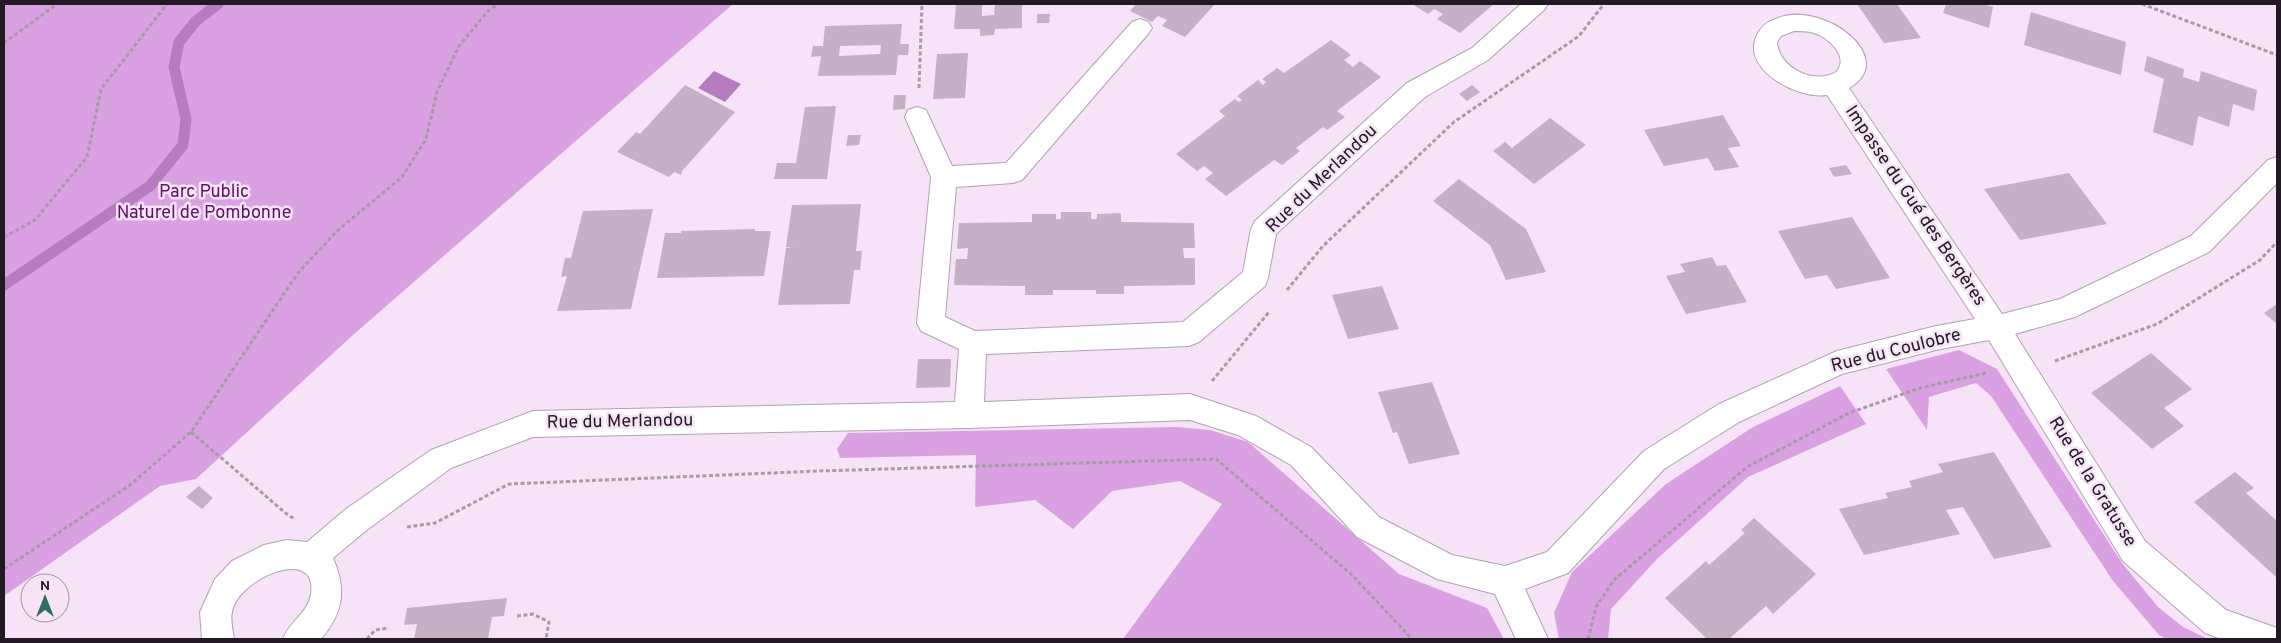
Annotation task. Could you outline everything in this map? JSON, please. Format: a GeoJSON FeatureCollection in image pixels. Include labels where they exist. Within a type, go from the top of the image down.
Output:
{"type":"FeatureCollection","features":[{"type":"Feature","properties":{"kind":"street","name":"Rue du Merlandou"},"geometry":{"type":"LineString","coordinates":[[918,117],[944,177],[931,323],[973,343],[1189,334],[1255,278],[1264,229],[1416,90],[1480,54],[1536,4]]}},
{"type":"Feature","properties":{"kind":"street","name":"Impasse du Gué des Bergères"},"geometry":{"type":"LineString","coordinates":[[1784,13],[1826,29],[1844,41],[1851,51],[1854,62],[1851,72],[1845,79],[1834,84],[1820,86],[1790,79],[1778,71],[1769,61],[1764,50],[1764,40],[1770,31],[1779,25],[1784,13]]}},
{"type":"Feature","properties":{"kind":"street"},"geometry":{"type":"LineString","coordinates":[[944,177],[1013,173],[1140,28]]}},
{"type":"Feature","properties":{"kind":"street","name":"Impasse du Gué des Bergères"},"geometry":{"type":"LineString","coordinates":[[1834,84],[1996,327]]}},
{"type":"Feature","properties":{"kind":"street","name":"Rue du Coulobre"},"geometry":{"type":"LineString","coordinates":[[1505,581],[1557,563],[1654,460],[1729,413],[1837,363],[1936,338],[1996,327],[2065,309],[2200,244],[2277,167]]}},
{"type":"Feature","properties":{"kind":"street","name":"Rue de la Gratusse"},"geometry":{"type":"LineString","coordinates":[[1996,327],[2134,551],[2216,622],[2266,639]]}},
{"type":"Feature","properties":{"kind":"street"},"geometry":{"type":"LineString","coordinates":[[969,415],[973,343]]}},
{"type":"Feature","properties":{"kind":"street","name":"Rue du Merlandou"},"geometry":{"type":"LineString","coordinates":[[311,558],[357,519],[441,459],[533,424],[969,415],[1190,408],[1246,425],[1301,456],[1368,527],[1448,569],[1505,581]]}},
{"type":"Feature","properties":{"kind":"street"},"geometry":{"type":"LineString","coordinates":[[218,639],[214,626],[216,608],[225,590],[239,574],[257,562],[276,555],[295,554],[311,558],[322,568],[327,581],[327,597],[321,613],[311,629],[299,639]]}},
{"type":"Feature","properties":{"kind":"street"},"geometry":{"type":"LineString","coordinates":[[1505,581],[1532,639]]}},
{"type":"Feature","properties":{"kind":"path"},"geometry":{"type":"LineString","coordinates":[[4,43],[57,4]]}},
{"type":"Feature","properties":{"kind":"path"},"geometry":{"type":"LineString","coordinates":[[4,238],[35,220],[87,157],[101,89],[167,4]]}},
{"type":"Feature","properties":{"kind":"path"},"geometry":{"type":"LineString","coordinates":[[4,568],[130,485],[191,432],[298,273],[336,232],[402,177],[426,139],[437,92],[459,46],[487,12],[498,4]]}},
{"type":"Feature","properties":{"kind":"path"},"geometry":{"type":"LineString","coordinates":[[918,117],[922,4]]}},
{"type":"Feature","properties":{"kind":"path"},"geometry":{"type":"LineString","coordinates":[[1285,292],[1323,246],[1454,122],[1579,36],[1604,4]]}},
{"type":"Feature","properties":{"kind":"path"},"geometry":{"type":"LineString","coordinates":[[2142,4],[2277,54]]}},
{"type":"Feature","properties":{"kind":"path"},"geometry":{"type":"LineString","coordinates":[[1588,639],[1596,607],[1614,580],[1747,467],[1848,413],[1920,388],[1988,373],[2024,372],[2157,324],[2260,260],[2277,242]]}},
{"type":"Feature","properties":{"kind":"path"},"geometry":{"type":"LineString","coordinates":[[1190,408],[1273,308]]}},
{"type":"Feature","properties":{"kind":"path"},"geometry":{"type":"LineString","coordinates":[[191,432],[289,516],[297,520]]}},
{"type":"Feature","properties":{"kind":"path"},"geometry":{"type":"LineString","coordinates":[[357,519],[408,527],[435,523],[509,484],[829,471],[1216,459],[1351,574],[1412,639]]}},
{"type":"Feature","properties":{"kind":"path"},"geometry":{"type":"LineString","coordinates":[[517,616],[533,614],[549,622],[546,639]]}},
{"type":"Feature","properties":{"kind":"path"},"geometry":{"type":"LineString","coordinates":[[367,639],[375,630],[388,628]]}},
{"type":"Feature","properties":{"kind":"green space","name":"Parc Public Naturel de Pombonne"},"geometry":{"type":"Polygon","coordinates":[[[4,4],[733,4],[353,335],[196,479],[160,486],[37,573],[20,573],[20,585],[4,596],[4,4]]]}},
{"type":"Feature","properties":{"kind":"green space"},"geometry":{"type":"Polygon","coordinates":[[[1959,350],[1997,369],[2122,563],[2158,607],[2183,627],[2208,639],[2166,639],[2159,635],[2113,581],[1991,396],[1976,383],[1929,397],[1927,430],[1886,369],[1959,350]]]}},
{"type":"Feature","properties":{"kind":"green space"},"geometry":{"type":"Polygon","coordinates":[[[1840,386],[1866,424],[1748,477],[1657,559],[1611,609],[1608,639],[1559,639],[1554,613],[1572,572],[1666,484],[1753,427],[1840,386]]]}},
{"type":"Feature","properties":{"kind":"green space"},"geometry":{"type":"Polygon","coordinates":[[[1177,427],[1210,430],[1248,442],[1399,574],[1487,608],[1504,639],[1123,639],[1222,504],[1180,481],[1112,491],[1073,529],[1035,500],[975,507],[976,455],[840,458],[837,449],[848,433],[1177,427]]]}},
{"type":"Feature","properties":{"kind":"shaded area"},"geometry":{"type":"Polygon","coordinates":[[[714,71],[741,84],[725,102],[698,88],[714,71]]]}},
{"type":"Feature","properties":{"kind":"building"},"geometry":{"type":"Polygon","coordinates":[[[956,4],[982,4],[982,16],[994,15],[995,4],[1022,4],[1022,28],[995,29],[994,35],[980,36],[980,29],[954,29],[956,4]]]}},
{"type":"Feature","properties":{"kind":"building"},"geometry":{"type":"Polygon","coordinates":[[[1136,4],[1215,4],[1185,37],[1162,26],[1167,20],[1158,16],[1152,22],[1130,11],[1136,4]]]}},
{"type":"Feature","properties":{"kind":"building"},"geometry":{"type":"Polygon","coordinates":[[[1412,4],[1494,4],[1460,33],[1437,19],[1443,14],[1434,9],[1428,14],[1412,4]]]}},
{"type":"Feature","properties":{"kind":"building"},"geometry":{"type":"Polygon","coordinates":[[[1857,4],[1897,4],[1921,38],[1884,43],[1857,4]]]}},
{"type":"Feature","properties":{"kind":"building"},"geometry":{"type":"Polygon","coordinates":[[[1946,4],[1983,4],[1993,7],[1989,28],[1943,13],[1946,4]]]}},
{"type":"Feature","properties":{"kind":"building"},"geometry":{"type":"Polygon","coordinates":[[[2031,12],[2126,42],[2121,75],[2024,45],[2031,12]]]}},
{"type":"Feature","properties":{"kind":"building"},"geometry":{"type":"Polygon","coordinates":[[[1037,14],[1050,14],[1049,23],[1037,23],[1037,14]]]}},
{"type":"Feature","properties":{"kind":"building"},"geometry":{"type":"Polygon","coordinates":[[[902,24],[900,44],[909,44],[908,55],[898,55],[896,75],[818,76],[821,56],[811,57],[813,46],[823,46],[825,26],[902,24]],[[881,45],[840,46],[839,56],[880,54],[881,45]]]}},
{"type":"Feature","properties":{"kind":"building"},"geometry":{"type":"Polygon","coordinates":[[[1331,40],[1351,55],[1344,60],[1353,67],[1360,61],[1381,77],[1337,111],[1345,117],[1327,130],[1323,127],[1296,148],[1300,151],[1282,165],[1274,160],[1226,196],[1205,179],[1213,173],[1204,166],[1197,171],[1176,154],[1225,116],[1219,111],[1235,99],[1239,102],[1242,100],[1237,96],[1258,80],[1263,85],[1266,82],[1262,79],[1277,68],[1284,73],[1331,40]]]}},
{"type":"Feature","properties":{"kind":"building"},"geometry":{"type":"Polygon","coordinates":[[[968,53],[965,98],[933,99],[937,54],[968,53]]]}},
{"type":"Feature","properties":{"kind":"building"},"geometry":{"type":"Polygon","coordinates":[[[2147,56],[2184,69],[2183,77],[2199,82],[2201,71],[2257,90],[2254,111],[2233,104],[2229,127],[2198,116],[2193,146],[2153,132],[2164,79],[2144,71],[2147,56]]]}},
{"type":"Feature","properties":{"kind":"building"},"geometry":{"type":"Polygon","coordinates":[[[685,85],[735,112],[682,171],[681,175],[674,172],[669,177],[617,152],[636,132],[640,134],[685,85]]]}},
{"type":"Feature","properties":{"kind":"building"},"geometry":{"type":"Polygon","coordinates":[[[1472,85],[1480,92],[1467,101],[1459,94],[1472,85]]]}},
{"type":"Feature","properties":{"kind":"building"},"geometry":{"type":"Polygon","coordinates":[[[894,95],[906,95],[905,109],[893,110],[894,95]]]}},
{"type":"Feature","properties":{"kind":"building"},"geometry":{"type":"Polygon","coordinates":[[[836,106],[827,179],[774,179],[777,163],[796,163],[805,107],[836,106]]]}},
{"type":"Feature","properties":{"kind":"building"},"geometry":{"type":"Polygon","coordinates":[[[1723,115],[1741,146],[1728,148],[1739,167],[1715,171],[1708,158],[1664,166],[1644,130],[1723,115]]]}},
{"type":"Feature","properties":{"kind":"building"},"geometry":{"type":"Polygon","coordinates":[[[1550,118],[1586,145],[1534,184],[1493,151],[1505,142],[1512,148],[1550,118]]]}},
{"type":"Feature","properties":{"kind":"building"},"geometry":{"type":"Polygon","coordinates":[[[848,135],[861,135],[859,145],[846,146],[848,135]]]}},
{"type":"Feature","properties":{"kind":"building"},"geometry":{"type":"Polygon","coordinates":[[[1846,165],[1852,174],[1834,177],[1829,168],[1846,165]]]}},
{"type":"Feature","properties":{"kind":"building"},"geometry":{"type":"Polygon","coordinates":[[[2069,173],[2107,224],[2020,240],[1984,189],[2069,173]]]}},
{"type":"Feature","properties":{"kind":"building"},"geometry":{"type":"Polygon","coordinates":[[[1459,179],[1526,229],[1546,272],[1506,280],[1490,245],[1433,201],[1459,179]]]}},
{"type":"Feature","properties":{"kind":"building"},"geometry":{"type":"Polygon","coordinates":[[[861,204],[856,251],[862,251],[860,270],[854,270],[850,304],[778,305],[786,248],[794,248],[786,247],[792,205],[861,204]]]}},
{"type":"Feature","properties":{"kind":"building"},"geometry":{"type":"Polygon","coordinates":[[[653,209],[631,309],[557,311],[567,276],[561,277],[565,258],[571,258],[583,211],[653,209]]]}},
{"type":"Feature","properties":{"kind":"building"},"geometry":{"type":"Polygon","coordinates":[[[1061,212],[1091,212],[1091,219],[1097,219],[1097,214],[1121,213],[1121,222],[1194,223],[1195,248],[1183,248],[1184,258],[1195,258],[1195,285],[1124,286],[1124,294],[1096,294],[1096,290],[1053,290],[1053,295],[1025,295],[1025,286],[954,285],[956,259],[967,259],[968,248],[957,249],[959,223],[1032,222],[1032,214],[1056,214],[1056,219],[1061,219],[1061,212]]]}},
{"type":"Feature","properties":{"kind":"building"},"geometry":{"type":"Polygon","coordinates":[[[1852,217],[1890,278],[1836,289],[1827,275],[1805,279],[1778,231],[1852,217]]]}},
{"type":"Feature","properties":{"kind":"building"},"geometry":{"type":"Polygon","coordinates":[[[755,229],[755,231],[771,231],[764,276],[657,278],[665,233],[755,229]]]}},
{"type":"Feature","properties":{"kind":"building"},"geometry":{"type":"Polygon","coordinates":[[[1712,257],[1717,266],[1726,265],[1747,302],[1686,314],[1666,276],[1685,272],[1680,264],[1712,257]]]}},
{"type":"Feature","properties":{"kind":"building"},"geometry":{"type":"Polygon","coordinates":[[[1382,286],[1399,329],[1348,339],[1332,295],[1382,286]]]}},
{"type":"Feature","properties":{"kind":"building"},"geometry":{"type":"Polygon","coordinates":[[[2277,304],[2277,324],[2264,313],[2277,304]]]}},
{"type":"Feature","properties":{"kind":"building"},"geometry":{"type":"Polygon","coordinates":[[[2151,353],[2192,389],[2164,408],[2184,426],[2152,449],[2091,393],[2151,353]]]}},
{"type":"Feature","properties":{"kind":"building"},"geometry":{"type":"Polygon","coordinates":[[[918,359],[951,359],[950,387],[916,388],[918,359]]]}},
{"type":"Feature","properties":{"kind":"building"},"geometry":{"type":"Polygon","coordinates":[[[1432,382],[1460,454],[1409,464],[1397,432],[1393,433],[1378,392],[1432,382]]]}},
{"type":"Feature","properties":{"kind":"building"},"geometry":{"type":"Polygon","coordinates":[[[1994,452],[2052,547],[1994,559],[1963,507],[1946,510],[1960,534],[1864,555],[1839,509],[1888,498],[1885,493],[1912,487],[1909,481],[1943,472],[1938,464],[1994,452]]]}},
{"type":"Feature","properties":{"kind":"building"},"geometry":{"type":"Polygon","coordinates":[[[2235,472],[2254,488],[2246,493],[2277,521],[2276,577],[2194,502],[2235,472]]]}},
{"type":"Feature","properties":{"kind":"building"},"geometry":{"type":"Polygon","coordinates":[[[199,486],[213,498],[202,509],[186,497],[199,486]]]}},
{"type":"Feature","properties":{"kind":"building"},"geometry":{"type":"Polygon","coordinates":[[[1754,518],[1816,574],[1773,614],[1766,606],[1729,639],[1707,639],[1665,598],[1706,561],[1709,565],[1745,533],[1741,530],[1754,518]]]}},
{"type":"Feature","properties":{"kind":"building"},"geometry":{"type":"Polygon","coordinates":[[[507,598],[504,616],[492,617],[488,639],[414,639],[417,624],[404,625],[407,608],[507,598]]]}},
{"type":"Feature","properties":{"kind":"waterway"},"geometry":{"type":"LineString","coordinates":[[4,285],[150,186],[183,145],[186,119],[174,67],[179,42],[196,21],[218,4]]}}]}
